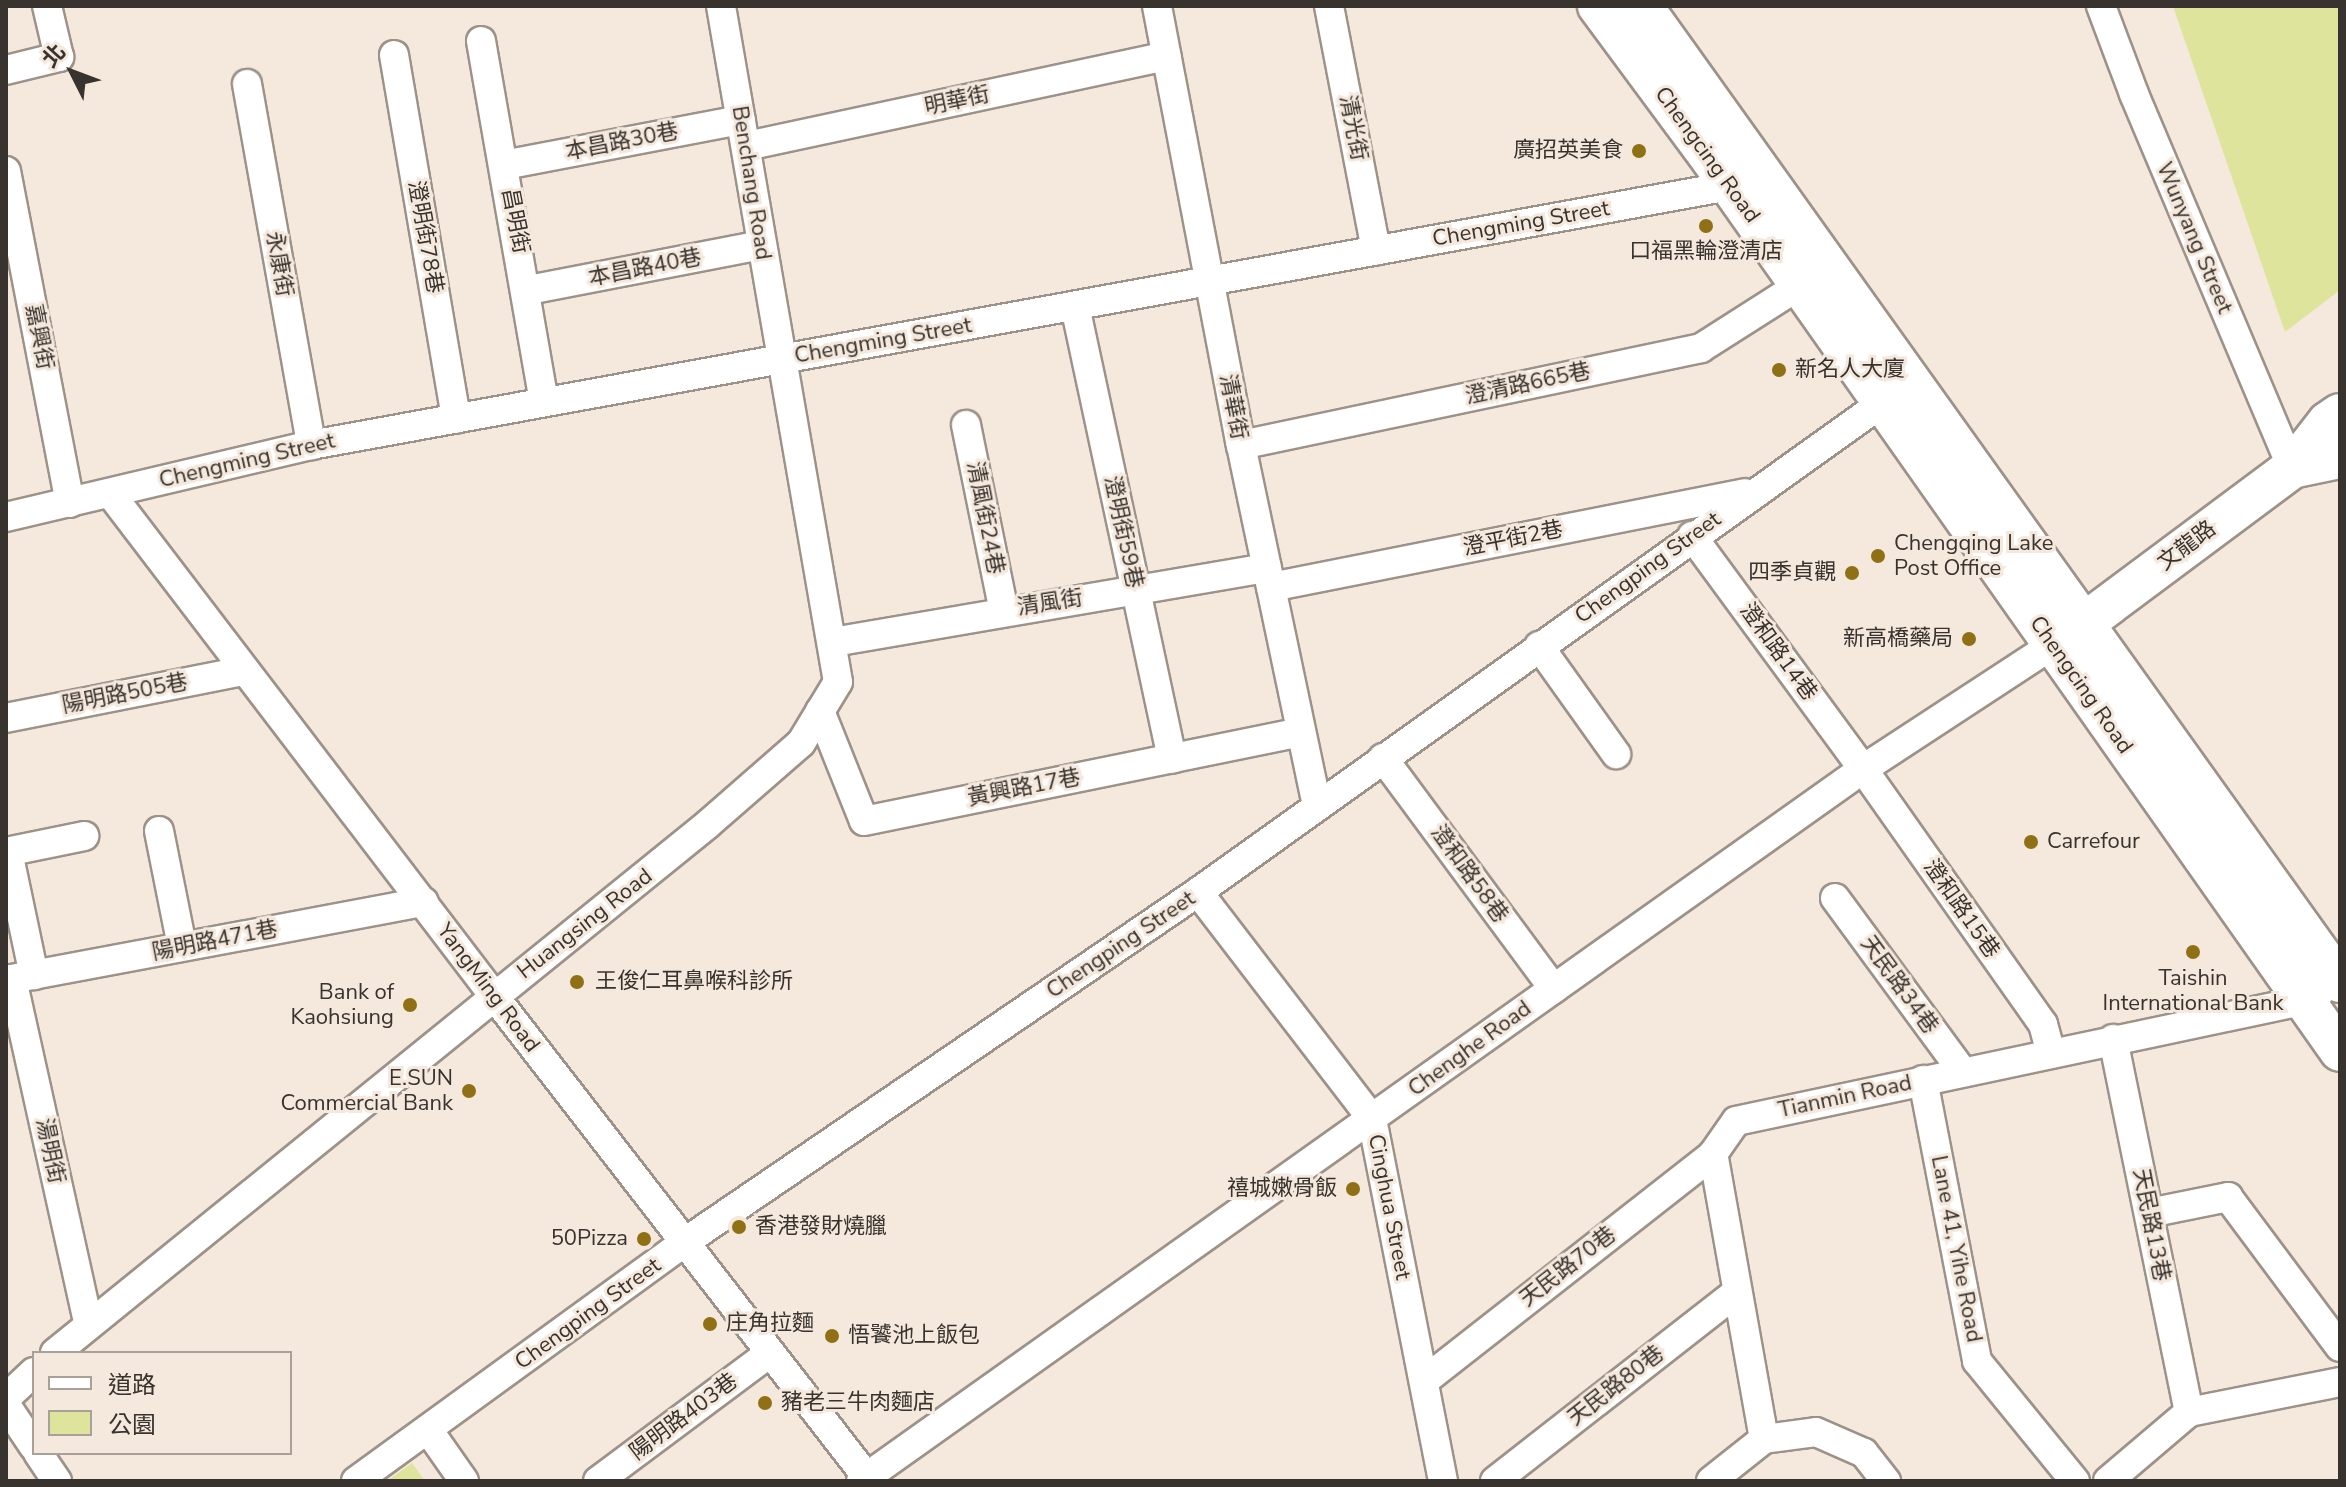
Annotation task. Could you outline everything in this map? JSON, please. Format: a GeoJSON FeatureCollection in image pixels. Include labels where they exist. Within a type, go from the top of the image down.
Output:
{"type":"FeatureCollection","features":[{"type":"Feature","properties":{"kind":"main road","name":"Chengcing Road"},"geometry":{"type":"LineString","coordinates":[[1598,6],[1747,183],[2068,635],[2329,988],[2340,1051]]}},
{"type":"Feature","properties":{"kind":"main road","name":"Chengcing Road"},"geometry":{"type":"LineString","coordinates":[[1642,6],[1747,183],[1800,285],[1882,403],[2068,635]]}},
{"type":"Feature","properties":{"kind":"main road"},"geometry":{"type":"LineString","coordinates":[[2292,468],[2328,422],[2340,414]]}},
{"type":"Feature","properties":{"kind":"main road"},"geometry":{"type":"LineString","coordinates":[[2292,468],[2340,458]]}},
{"type":"Feature","properties":{"kind":"main road","name":"文龍路"},"geometry":{"type":"LineString","coordinates":[[2068,635],[2292,468]]}},
{"type":"Feature","properties":{"kind":"street"},"geometry":{"type":"LineString","coordinates":[[6,70],[59,57],[47,6]]}},
{"type":"Feature","properties":{"kind":"street","name":"Benchang Road"},"geometry":{"type":"LineString","coordinates":[[721,6],[780,359]]}},
{"type":"Feature","properties":{"kind":"street","name":"清華街"},"geometry":{"type":"LineString","coordinates":[[1157,6],[1241,445],[1317,806]]}},
{"type":"Feature","properties":{"kind":"street","name":"清光街"},"geometry":{"type":"LineString","coordinates":[[1329,6],[1376,251]]}},
{"type":"Feature","properties":{"kind":"street","name":"Wunyang Street"},"geometry":{"type":"LineString","coordinates":[[2101,6],[2134,94],[2292,468]]}},
{"type":"Feature","properties":{"kind":"street","name":"昌明街"},"geometry":{"type":"LineString","coordinates":[[481,41],[528,290],[544,402]]}},
{"type":"Feature","properties":{"kind":"street","name":"澄明街78巷"},"geometry":{"type":"LineString","coordinates":[[394,55],[456,419]]}},
{"type":"Feature","properties":{"kind":"street","name":"明華街"},"geometry":{"type":"LineString","coordinates":[[744,133],[1166,56]]}},
{"type":"Feature","properties":{"kind":"street","name":"永康街"},"geometry":{"type":"LineString","coordinates":[[247,84],[311,445]]}},
{"type":"Feature","properties":{"kind":"street","name":"本昌路30巷"},"geometry":{"type":"LineString","coordinates":[[504,165],[744,133]]}},
{"type":"Feature","properties":{"kind":"street","name":"嘉興街"},"geometry":{"type":"LineString","coordinates":[[6,171],[70,503]]}},
{"type":"Feature","properties":{"kind":"street","name":"Chengming Street"},"geometry":{"type":"LineString","coordinates":[[6,517],[311,445],[1747,183]]}},
{"type":"Feature","properties":{"kind":"street","name":"本昌路40巷"},"geometry":{"type":"LineString","coordinates":[[528,290],[762,245]]}},
{"type":"Feature","properties":{"kind":"street","name":"澄清路665巷"},"geometry":{"type":"LineString","coordinates":[[1241,445],[1701,348],[1800,285]]}},
{"type":"Feature","properties":{"kind":"street","name":"澄明街59巷"},"geometry":{"type":"LineString","coordinates":[[1075,306],[1172,759]]}},
{"type":"Feature","properties":{"kind":"street","name":"Huangsing Road"},"geometry":{"type":"LineString","coordinates":[[57,1351],[494,996],[615,903],[801,743],[838,682],[780,359]]}},
{"type":"Feature","properties":{"kind":"street","name":"Chengping Street"},"geometry":{"type":"LineString","coordinates":[[356,1481],[429,1431],[685,1242],[1198,892],[1882,403]]}},
{"type":"Feature","properties":{"kind":"street","name":"清風街24巷"},"geometry":{"type":"LineString","coordinates":[[966,425],[1004,611]]}},
{"type":"Feature","properties":{"kind":"street","name":"澄平街2巷"},"geometry":{"type":"LineString","coordinates":[[1269,577],[1755,491]]}},
{"type":"Feature","properties":{"kind":"street","name":"YangMing Road"},"geometry":{"type":"LineString","coordinates":[[110,493],[866,1480]]}},
{"type":"Feature","properties":{"kind":"street","name":"澄和路14巷"},"geometry":{"type":"LineString","coordinates":[[1692,536],[1863,769]]}},
{"type":"Feature","properties":{"kind":"street","name":"清風街"},"geometry":{"type":"LineString","coordinates":[[833,642],[1136,589],[1269,577]]}},
{"type":"Feature","properties":{"kind":"street","name":"Chenghe Road"},"geometry":{"type":"LineString","coordinates":[[866,1480],[1863,769],[2068,635]]}},
{"type":"Feature","properties":{"kind":"street"},"geometry":{"type":"LineString","coordinates":[[1539,646],[1616,754]]}},
{"type":"Feature","properties":{"kind":"street","name":"陽明路505巷"},"geometry":{"type":"LineString","coordinates":[[6,718],[244,671]]}},
{"type":"Feature","properties":{"kind":"street","name":"黃興路17巷"},"geometry":{"type":"LineString","coordinates":[[820,711],[864,821],[1301,732]]}},
{"type":"Feature","properties":{"kind":"street","name":"澄和路58巷"},"geometry":{"type":"LineString","coordinates":[[1383,758],[1554,989]]}},
{"type":"Feature","properties":{"kind":"street","name":"澄和路15巷"},"geometry":{"type":"LineString","coordinates":[[1863,769],[2043,1024],[2051,1053]]}},
{"type":"Feature","properties":{"kind":"street"},"geometry":{"type":"LineString","coordinates":[[159,831],[182,946]]}},
{"type":"Feature","properties":{"kind":"street"},"geometry":{"type":"LineString","coordinates":[[7,852],[84,836]]}},
{"type":"Feature","properties":{"kind":"street","name":"湯明街"},"geometry":{"type":"LineString","coordinates":[[7,852],[17,978],[88,1323]]}},
{"type":"Feature","properties":{"kind":"street","name":"Cinghua Street"},"geometry":{"type":"LineString","coordinates":[[1198,892],[1372,1119],[1443,1481]]}},
{"type":"Feature","properties":{"kind":"street","name":"天民路34巷"},"geometry":{"type":"LineString","coordinates":[[1835,898],[1963,1072]]}},
{"type":"Feature","properties":{"kind":"street","name":"陽明路471巷"},"geometry":{"type":"LineString","coordinates":[[17,978],[424,902]]}},
{"type":"Feature","properties":{"kind":"street","name":"Tianmin Road"},"geometry":{"type":"LineString","coordinates":[[1713,1154],[1736,1121],[2051,1053],[2329,988]]}},
{"type":"Feature","properties":{"kind":"street","name":"天民路13巷"},"geometry":{"type":"LineString","coordinates":[[2113,1039],[2189,1412]]}},
{"type":"Feature","properties":{"kind":"street","name":"Lane 41, Yihe Road"},"geometry":{"type":"LineString","coordinates":[[1923,1080],[1977,1361],[2075,1481]]}},
{"type":"Feature","properties":{"kind":"street"},"geometry":{"type":"LineString","coordinates":[[1713,1154],[1764,1439]]}},
{"type":"Feature","properties":{"kind":"street","name":"天民路70巷"},"geometry":{"type":"LineString","coordinates":[[1424,1381],[1713,1154]]}},
{"type":"Feature","properties":{"kind":"street"},"geometry":{"type":"LineString","coordinates":[[2149,1213],[2228,1197],[2340,1347]]}},
{"type":"Feature","properties":{"kind":"street","name":"天民路80巷"},"geometry":{"type":"LineString","coordinates":[[1495,1481],[1737,1292]]}},
{"type":"Feature","properties":{"kind":"street","name":"陽明路403巷"},"geometry":{"type":"LineString","coordinates":[[598,1481],[770,1353]]}},
{"type":"Feature","properties":{"kind":"street"},"geometry":{"type":"LineString","coordinates":[[6,1398],[32,1374]]}},
{"type":"Feature","properties":{"kind":"street"},"geometry":{"type":"LineString","coordinates":[[2108,1481],[2189,1412],[2340,1382]]}},
{"type":"Feature","properties":{"kind":"street"},"geometry":{"type":"LineString","coordinates":[[6,1405],[32,1444]]}},
{"type":"Feature","properties":{"kind":"street"},"geometry":{"type":"LineString","coordinates":[[429,1431],[464,1481]]}},
{"type":"Feature","properties":{"kind":"street"},"geometry":{"type":"LineString","coordinates":[[1711,1481],[1764,1439],[1816,1432],[1864,1453],[1886,1481]]}},
{"type":"Feature","properties":{"kind":"street"},"geometry":{"type":"LineString","coordinates":[[39,1455],[57,1481]]}},
{"type":"Feature","properties":{"kind":"green space"},"geometry":{"type":"Polygon","coordinates":[[[2173,6],[2340,6],[2340,290],[2285,332],[2173,6]]]}},
{"type":"Feature","properties":{"kind":"green space"},"geometry":{"type":"Polygon","coordinates":[[[412,1463],[425,1481],[387,1481],[412,1463]]]}},
{"type":"Feature","properties":{"kind":"place","name":"廣招英美食"},"geometry":{"type":"Point","coordinates":[1639,151]}},
{"type":"Feature","properties":{"kind":"place","name":"口福黑輪澄清店"},"geometry":{"type":"Point","coordinates":[1706,226]}},
{"type":"Feature","properties":{"kind":"place","name":"新名人大廈"},"geometry":{"type":"Point","coordinates":[1779,370]}},
{"type":"Feature","properties":{"kind":"place","name":"Chengqing Lake Post Office"},"geometry":{"type":"Point","coordinates":[1878,556]}},
{"type":"Feature","properties":{"kind":"place","name":"四季貞觀"},"geometry":{"type":"Point","coordinates":[1852,573]}},
{"type":"Feature","properties":{"kind":"place","name":"新高橋藥局"},"geometry":{"type":"Point","coordinates":[1969,639]}},
{"type":"Feature","properties":{"kind":"place","name":"Carrefour"},"geometry":{"type":"Point","coordinates":[2031,842]}},
{"type":"Feature","properties":{"kind":"place","name":"Taishin International Bank"},"geometry":{"type":"Point","coordinates":[2193,952]}},
{"type":"Feature","properties":{"kind":"place","name":"王俊仁耳鼻喉科診所"},"geometry":{"type":"Point","coordinates":[577,982]}},
{"type":"Feature","properties":{"kind":"place","name":"Bank of Kaohsiung"},"geometry":{"type":"Point","coordinates":[410,1005]}},
{"type":"Feature","properties":{"kind":"place","name":"E.SUN Commercial Bank"},"geometry":{"type":"Point","coordinates":[469,1091]}},
{"type":"Feature","properties":{"kind":"place","name":"禧城嫩骨飯"},"geometry":{"type":"Point","coordinates":[1353,1189]}},
{"type":"Feature","properties":{"kind":"place","name":"香港發財燒臘"},"geometry":{"type":"Point","coordinates":[739,1227]}},
{"type":"Feature","properties":{"kind":"place","name":"50Pizza"},"geometry":{"type":"Point","coordinates":[644,1239]}},
{"type":"Feature","properties":{"kind":"place","name":"庄角拉麵"},"geometry":{"type":"Point","coordinates":[710,1324]}},
{"type":"Feature","properties":{"kind":"place","name":"悟饕池上飯包"},"geometry":{"type":"Point","coordinates":[832,1336]}},
{"type":"Feature","properties":{"kind":"place","name":"豬老三牛肉麵店"},"geometry":{"type":"Point","coordinates":[765,1403]}}]}
